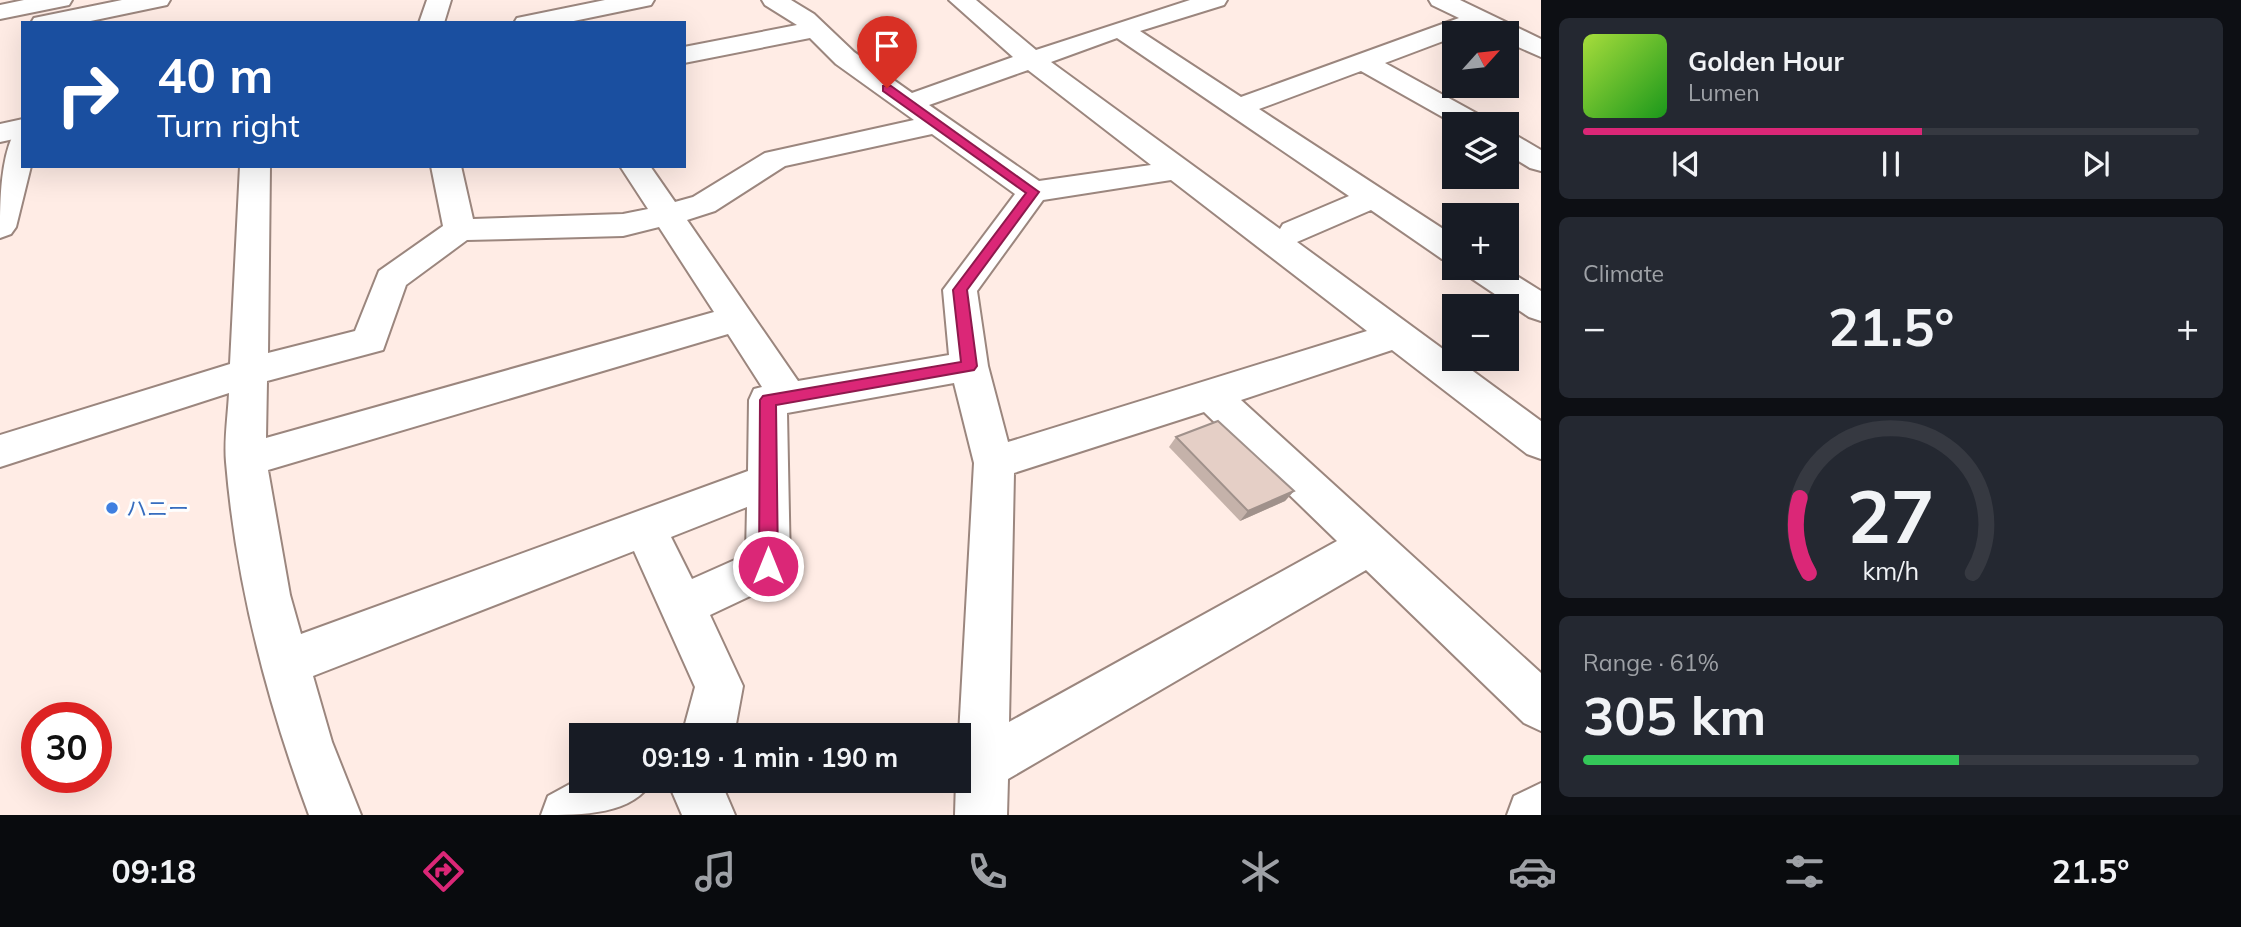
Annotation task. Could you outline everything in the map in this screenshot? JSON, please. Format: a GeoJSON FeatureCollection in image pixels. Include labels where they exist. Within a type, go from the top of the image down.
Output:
{"type":"FeatureCollection","features":[{"type":"Feature","properties":{"kind":"main road"},"geometry":{"type":"LineString","coordinates":[[0,12],[55,13],[158,0]]}},
{"type":"Feature","properties":{"kind":"main road"},"geometry":{"type":"LineString","coordinates":[[432,21],[439,0]]}},
{"type":"Feature","properties":{"kind":"main road"},"geometry":{"type":"LineString","coordinates":[[538,21],[604,4],[642,0]]}},
{"type":"Feature","properties":{"kind":"main road"},"geometry":{"type":"LineString","coordinates":[[774,0],[805,19],[845,58],[1033,192],[1178,170]]}},
{"type":"Feature","properties":{"kind":"main road"},"geometry":{"type":"LineString","coordinates":[[961,0],[1294,233],[1442,342]]}},
{"type":"Feature","properties":{"kind":"main road"},"geometry":{"type":"LineString","coordinates":[[908,103],[1120,29],[1216,0]]}},
{"type":"Feature","properties":{"kind":"main road"},"geometry":{"type":"LineString","coordinates":[[1441,0],[1541,49]]}},
{"type":"Feature","properties":{"kind":"main road"},"geometry":{"type":"LineString","coordinates":[[1238,107],[1481,19]]}},
{"type":"Feature","properties":{"kind":"main road"},"geometry":{"type":"LineString","coordinates":[[0,31],[21,27]]}},
{"type":"Feature","properties":{"kind":"main road"},"geometry":{"type":"LineString","coordinates":[[686,55],[815,29]]}},
{"type":"Feature","properties":{"kind":"main road"},"geometry":{"type":"LineString","coordinates":[[1120,29],[1442,243]]}},
{"type":"Feature","properties":{"kind":"main road"},"geometry":{"type":"LineString","coordinates":[[1042,57],[1178,170],[1541,443]]}},
{"type":"Feature","properties":{"kind":"main road"},"geometry":{"type":"LineString","coordinates":[[1364,62],[1454,112]]}},
{"type":"Feature","properties":{"kind":"main road"},"geometry":{"type":"LineString","coordinates":[[0,451],[249,372],[370,341],[391,279],[460,230],[624,225],[704,204],[775,159],[937,124]]}},
{"type":"Feature","properties":{"kind":"main road"},"geometry":{"type":"LineString","coordinates":[[0,133],[21,128]]}},
{"type":"Feature","properties":{"kind":"main road"},"geometry":{"type":"LineString","coordinates":[[0,228],[21,149]]}},
{"type":"Feature","properties":{"kind":"main road"},"geometry":{"type":"LineString","coordinates":[[1519,149],[1541,162]]}},
{"type":"Feature","properties":{"kind":"main road"},"geometry":{"type":"LineString","coordinates":[[255,168],[246,460],[267,594],[307,742],[335,815]]}},
{"type":"Feature","properties":{"kind":"main road"},"geometry":{"type":"LineString","coordinates":[[446,168],[460,230]]}},
{"type":"Feature","properties":{"kind":"main road"},"geometry":{"type":"LineString","coordinates":[[636,168],[789,398]]}},
{"type":"Feature","properties":{"kind":"main road"},"geometry":{"type":"LineString","coordinates":[[981,815],[994,463],[969,366],[960,290],[1033,192]]}},
{"type":"Feature","properties":{"kind":"main road"},"geometry":{"type":"LineString","coordinates":[[1294,233],[1374,197]]}},
{"type":"Feature","properties":{"kind":"main road"},"geometry":{"type":"LineString","coordinates":[[1498,280],[1541,308]]}},
{"type":"Feature","properties":{"kind":"main road"},"geometry":{"type":"LineString","coordinates":[[246,460],[736,318]]}},
{"type":"Feature","properties":{"kind":"main road"},"geometry":{"type":"LineString","coordinates":[[994,463],[1398,335]]}},
{"type":"Feature","properties":{"kind":"main road"},"geometry":{"type":"LineString","coordinates":[[681,606],[768,566],[768,400],[969,366]]}},
{"type":"Feature","properties":{"kind":"main road"},"geometry":{"type":"LineString","coordinates":[[1481,371],[1541,415]]}},
{"type":"Feature","properties":{"kind":"main road"},"geometry":{"type":"LineString","coordinates":[[1210,394],[1541,706]]}},
{"type":"Feature","properties":{"kind":"main road"},"geometry":{"type":"LineString","coordinates":[[286,663],[769,481]]}},
{"type":"Feature","properties":{"kind":"main road"},"geometry":{"type":"LineString","coordinates":[[645,528],[719,686],[712,723]]}},
{"type":"Feature","properties":{"kind":"main road"},"geometry":{"type":"LineString","coordinates":[[983,765],[1370,545]]}},
{"type":"Feature","properties":{"kind":"main road"},"geometry":{"type":"LineString","coordinates":[[567,815],[605,793]]}},
{"type":"Feature","properties":{"kind":"main road"},"geometry":{"type":"LineString","coordinates":[[699,793],[709,815]]}},
{"type":"Feature","properties":{"kind":"main road"},"geometry":{"type":"LineString","coordinates":[[1533,815],[1541,809]]}},
{"type":"Feature","properties":{"kind":"building"},"geometry":{"type":"Polygon","coordinates":[[[1218,421],[1294,491],[1248,511],[1176,437],[1218,421]]]}},
{"type":"Feature","properties":{"kind":"place","name":"ハニー"},"geometry":{"type":"Point","coordinates":[112,508]}},
{"type":"Feature","properties":{"kind":"route"},"geometry":{"type":"LineString","coordinates":[[768,566],[768,400],[969,366],[960,290],[1033,192],[887,88]]}}]}
